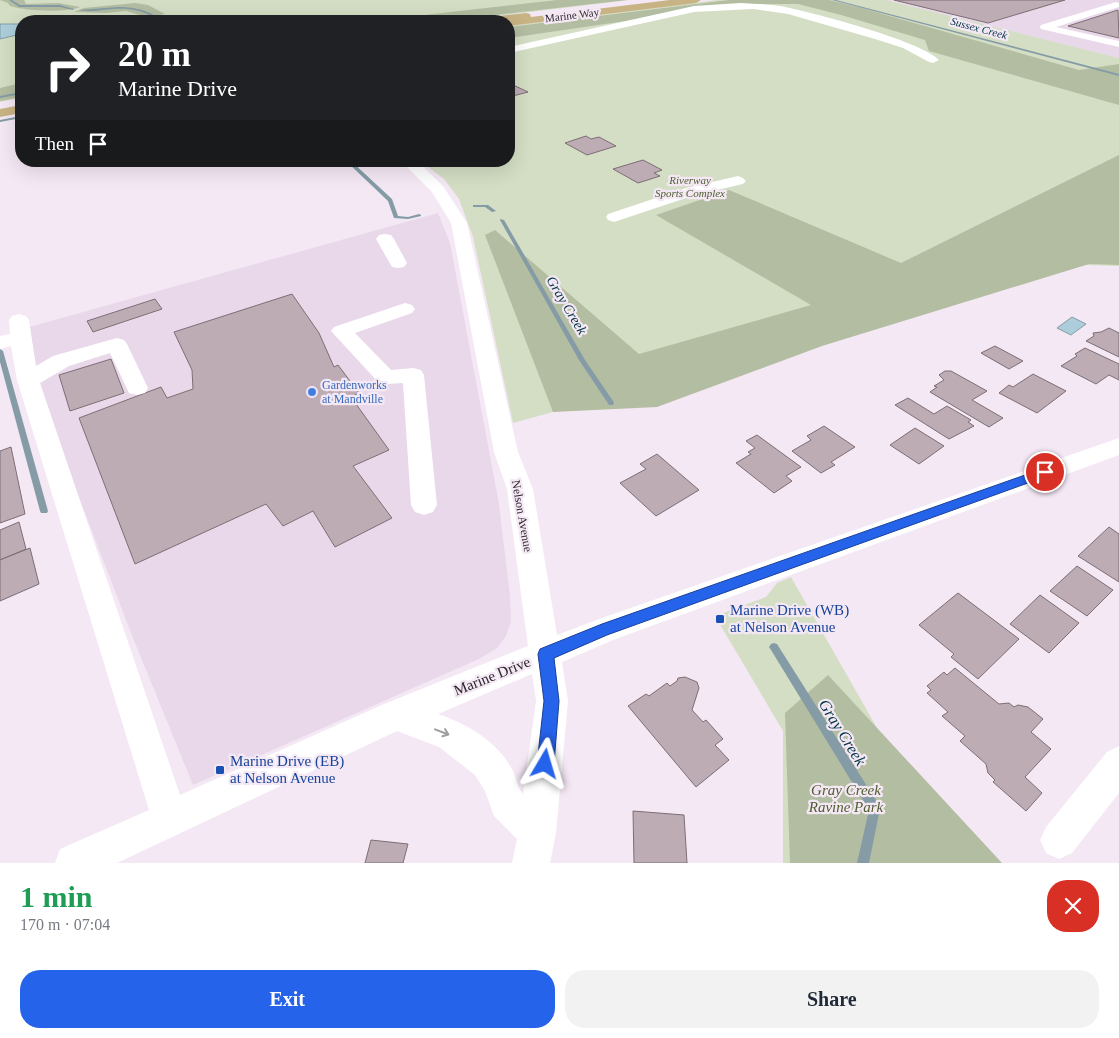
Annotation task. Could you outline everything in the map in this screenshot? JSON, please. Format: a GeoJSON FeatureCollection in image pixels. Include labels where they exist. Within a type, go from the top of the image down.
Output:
{"type":"FeatureCollection","features":[{"type":"Feature","properties":{"kind":"main road","name":"Marine Way"},"geometry":{"type":"LineString","coordinates":[[515,17],[657,0]]}},
{"type":"Feature","properties":{"kind":"main road","name":"Marine Way"},"geometry":{"type":"LineString","coordinates":[[515,22],[696,0]]}},
{"type":"Feature","properties":{"kind":"main road"},"geometry":{"type":"LineString","coordinates":[[0,106],[15,103]]}},
{"type":"Feature","properties":{"kind":"main road"},"geometry":{"type":"LineString","coordinates":[[0,113],[15,110]]}},
{"type":"Feature","properties":{"kind":"street"},"geometry":{"type":"LineString","coordinates":[[1093,0],[1117,5]]}},
{"type":"Feature","properties":{"kind":"street"},"geometry":{"type":"LineString","coordinates":[[1117,5],[1046,27],[1119,44]]}},
{"type":"Feature","properties":{"kind":"street"},"geometry":{"type":"LineString","coordinates":[[515,49],[694,9],[719,6],[788,11],[922,52],[934,60]]}},
{"type":"Feature","properties":{"kind":"street","name":"Nelson Avenue"},"geometry":{"type":"LineString","coordinates":[[414,167],[438,189],[459,223],[506,452],[520,489],[552,701],[534,848]]}},
{"type":"Feature","properties":{"kind":"street"},"geometry":{"type":"LineString","coordinates":[[614,217],[691,191],[738,181]]}},
{"type":"Feature","properties":{"kind":"street"},"geometry":{"type":"LineString","coordinates":[[385,239],[398,263]]}},
{"type":"Feature","properties":{"kind":"street"},"geometry":{"type":"LineString","coordinates":[[405,309],[341,331],[386,377],[413,375],[424,505]]}},
{"type":"Feature","properties":{"kind":"street"},"geometry":{"type":"LineString","coordinates":[[13,334],[170,819]]}},
{"type":"Feature","properties":{"kind":"street"},"geometry":{"type":"LineString","coordinates":[[28,380],[61,361],[118,344],[137,388]]}},
{"type":"Feature","properties":{"kind":"street","name":"Marine Drive"},"geometry":{"type":"LineString","coordinates":[[74,863],[396,715],[546,654],[612,628],[1119,446]]}},
{"type":"Feature","properties":{"kind":"street"},"geometry":{"type":"LineString","coordinates":[[396,715],[450,735],[487,763],[499,781],[507,804],[534,848]]}},
{"type":"Feature","properties":{"kind":"street"},"geometry":{"type":"LineString","coordinates":[[1059,840],[1119,764]]}},
{"type":"Feature","properties":{"kind":"shaded area"},"geometry":{"type":"Polygon","coordinates":[[[886,0],[1119,0],[1119,58],[886,0]]]}},
{"type":"Feature","properties":{"kind":"shaded area"},"geometry":{"type":"Polygon","coordinates":[[[438,213],[450,243],[499,504],[510,596],[511,621],[506,636],[497,648],[479,659],[193,785],[133,638],[15,331],[438,213]]]}},
{"type":"Feature","properties":{"kind":"green space"},"geometry":{"type":"Polygon","coordinates":[[[0,0],[629,0],[506,15],[15,15],[15,99],[0,102],[0,0]]]}},
{"type":"Feature","properties":{"kind":"green space"},"geometry":{"type":"Polygon","coordinates":[[[0,0],[24,0],[26,4],[58,3],[80,7],[55,11],[35,10],[10,6],[8,3],[0,0]]]}},
{"type":"Feature","properties":{"kind":"green space"},"geometry":{"type":"Polygon","coordinates":[[[557,0],[627,0],[494,15],[425,15],[557,0]]]}},
{"type":"Feature","properties":{"kind":"green space","name":"Riverway Sports Complex"},"geometry":{"type":"Polygon","coordinates":[[[717,0],[886,0],[1119,58],[1119,266],[1086,265],[513,423],[473,237],[459,199],[444,179],[428,167],[515,167],[515,25],[717,0]]]}},
{"type":"Feature","properties":{"kind":"green space"},"geometry":{"type":"Polygon","coordinates":[[[729,0],[829,0],[1079,70],[1119,64],[1119,105],[929,51],[925,40],[798,4],[726,4],[653,17],[515,37],[515,26],[729,0]]]}},
{"type":"Feature","properties":{"kind":"green space"},"geometry":{"type":"Polygon","coordinates":[[[135,3],[148,5],[165,14],[140,15],[126,11],[106,13],[74,12],[84,8],[135,3]]]}},
{"type":"Feature","properties":{"kind":"green space"},"geometry":{"type":"Polygon","coordinates":[[[15,84],[15,98],[0,101],[0,88],[15,84]]]}},
{"type":"Feature","properties":{"kind":"green space"},"geometry":{"type":"Polygon","coordinates":[[[1119,155],[1119,265],[1089,264],[822,346],[657,407],[553,412],[485,235],[495,230],[639,354],[811,305],[656,215],[729,190],[901,263],[1119,155]]]}},
{"type":"Feature","properties":{"kind":"green space","name":"Gray Creek Ravine Park"},"geometry":{"type":"Polygon","coordinates":[[[791,577],[954,863],[783,863],[783,731],[715,616],[766,597],[777,583],[791,577]]]}},
{"type":"Feature","properties":{"kind":"green space","name":"Gray Creek Ravine Park"},"geometry":{"type":"Polygon","coordinates":[[[828,675],[1002,863],[790,863],[785,713],[828,675]]]}},
{"type":"Feature","properties":{"kind":"water"},"geometry":{"type":"Polygon","coordinates":[[[0,24],[15,24],[15,35],[0,39],[0,24]]]}},
{"type":"Feature","properties":{"kind":"water"},"geometry":{"type":"Polygon","coordinates":[[[1072,317],[1086,324],[1071,335],[1057,328],[1072,317]]]}},
{"type":"Feature","properties":{"kind":"building"},"geometry":{"type":"Polygon","coordinates":[[[894,0],[1065,0],[988,23],[894,0]]]}},
{"type":"Feature","properties":{"kind":"building"},"geometry":{"type":"Polygon","coordinates":[[[1118,10],[1119,38],[1068,26],[1118,10]]]}},
{"type":"Feature","properties":{"kind":"building"},"geometry":{"type":"Polygon","coordinates":[[[515,86],[528,92],[515,95],[515,86]]]}},
{"type":"Feature","properties":{"kind":"building"},"geometry":{"type":"Polygon","coordinates":[[[586,136],[591,139],[599,137],[616,146],[587,155],[565,143],[586,136]]]}},
{"type":"Feature","properties":{"kind":"building"},"geometry":{"type":"Polygon","coordinates":[[[643,160],[662,170],[654,173],[660,176],[638,183],[613,169],[643,160]]]}},
{"type":"Feature","properties":{"kind":"building"},"geometry":{"type":"Polygon","coordinates":[[[292,294],[319,333],[334,367],[338,365],[359,393],[351,397],[389,450],[353,466],[392,518],[335,547],[313,511],[283,526],[266,504],[135,564],[79,418],[161,387],[167,398],[193,389],[192,370],[174,332],[292,294]]]}},
{"type":"Feature","properties":{"kind":"building"},"geometry":{"type":"Polygon","coordinates":[[[155,299],[162,309],[93,332],[87,321],[155,299]]]}},
{"type":"Feature","properties":{"kind":"building"},"geometry":{"type":"Polygon","coordinates":[[[1109,328],[1119,333],[1119,357],[1086,341],[1094,336],[1093,333],[1109,328]]]}},
{"type":"Feature","properties":{"kind":"building"},"geometry":{"type":"Polygon","coordinates":[[[995,346],[1023,361],[1009,369],[981,353],[995,346]]]}},
{"type":"Feature","properties":{"kind":"building"},"geometry":{"type":"Polygon","coordinates":[[[1085,348],[1119,364],[1119,380],[1109,375],[1096,384],[1061,366],[1077,356],[1075,354],[1085,348]]]}},
{"type":"Feature","properties":{"kind":"building"},"geometry":{"type":"Polygon","coordinates":[[[111,359],[124,393],[70,411],[59,375],[111,359]]]}},
{"type":"Feature","properties":{"kind":"building"},"geometry":{"type":"Polygon","coordinates":[[[945,371],[951,371],[987,391],[972,400],[1003,418],[989,427],[930,392],[937,387],[934,386],[944,380],[939,375],[945,371]]]}},
{"type":"Feature","properties":{"kind":"building"},"geometry":{"type":"Polygon","coordinates":[[[1033,374],[1066,391],[1037,413],[999,393],[1009,385],[1013,387],[1033,374]]]}},
{"type":"Feature","properties":{"kind":"building"},"geometry":{"type":"Polygon","coordinates":[[[908,398],[934,414],[947,406],[971,420],[968,422],[974,426],[949,439],[895,405],[908,398]]]}},
{"type":"Feature","properties":{"kind":"building"},"geometry":{"type":"Polygon","coordinates":[[[824,426],[855,447],[831,462],[835,465],[821,473],[792,451],[811,440],[807,436],[824,426]]]}},
{"type":"Feature","properties":{"kind":"building"},"geometry":{"type":"Polygon","coordinates":[[[915,428],[944,446],[919,464],[890,445],[915,428]]]}},
{"type":"Feature","properties":{"kind":"building"},"geometry":{"type":"Polygon","coordinates":[[[757,435],[801,467],[786,476],[792,481],[774,493],[736,463],[751,454],[748,452],[755,448],[746,441],[757,435]]]}},
{"type":"Feature","properties":{"kind":"building"},"geometry":{"type":"Polygon","coordinates":[[[11,447],[25,514],[0,523],[0,451],[11,447]]]}},
{"type":"Feature","properties":{"kind":"building"},"geometry":{"type":"Polygon","coordinates":[[[657,454],[699,490],[656,516],[620,483],[646,469],[640,464],[657,454]]]}},
{"type":"Feature","properties":{"kind":"building"},"geometry":{"type":"Polygon","coordinates":[[[19,522],[26,549],[0,560],[0,530],[19,522]]]}},
{"type":"Feature","properties":{"kind":"building"},"geometry":{"type":"Polygon","coordinates":[[[1109,527],[1119,534],[1119,582],[1078,556],[1109,527]]]}},
{"type":"Feature","properties":{"kind":"building"},"geometry":{"type":"Polygon","coordinates":[[[30,548],[39,584],[0,601],[0,560],[30,548]]]}},
{"type":"Feature","properties":{"kind":"building"},"geometry":{"type":"Polygon","coordinates":[[[1077,566],[1113,590],[1087,616],[1050,591],[1077,566]]]}},
{"type":"Feature","properties":{"kind":"building"},"geometry":{"type":"Polygon","coordinates":[[[958,593],[1019,639],[978,679],[951,657],[954,654],[919,625],[958,593]]]}},
{"type":"Feature","properties":{"kind":"building"},"geometry":{"type":"Polygon","coordinates":[[[1040,595],[1079,623],[1049,653],[1010,624],[1040,595]]]}},
{"type":"Feature","properties":{"kind":"building"},"geometry":{"type":"Polygon","coordinates":[[[955,668],[999,704],[1009,703],[1014,707],[1018,705],[1028,707],[1043,719],[1031,732],[1051,749],[1025,777],[1042,793],[1026,811],[993,782],[995,780],[988,773],[986,764],[960,741],[965,736],[942,716],[948,712],[927,693],[931,690],[927,686],[944,672],[947,675],[955,668]]]}},
{"type":"Feature","properties":{"kind":"building"},"geometry":{"type":"Polygon","coordinates":[[[685,677],[697,682],[699,688],[692,710],[703,722],[706,720],[723,739],[715,745],[729,760],[696,787],[628,706],[646,694],[649,696],[667,683],[670,686],[678,678],[685,677]]]}},
{"type":"Feature","properties":{"kind":"building"},"geometry":{"type":"Polygon","coordinates":[[[633,811],[684,815],[687,863],[634,863],[633,811]]]}},
{"type":"Feature","properties":{"kind":"building"},"geometry":{"type":"Polygon","coordinates":[[[371,840],[408,844],[403,863],[365,863],[371,840]]]}},
{"type":"Feature","properties":{"kind":"waterway","name":"Gray Creek"},"geometry":{"type":"LineString","coordinates":[[10,0],[19,6],[60,6],[73,9]]}},
{"type":"Feature","properties":{"kind":"waterway","name":"Sussex Creek"},"geometry":{"type":"LineString","coordinates":[[833,0],[1119,75]]}},
{"type":"Feature","properties":{"kind":"waterway","name":"Gray Creek"},"geometry":{"type":"LineString","coordinates":[[80,10],[127,8],[145,11],[152,15]]}},
{"type":"Feature","properties":{"kind":"waterway"},"geometry":{"type":"LineString","coordinates":[[0,97],[15,94]]}},
{"type":"Feature","properties":{"kind":"waterway"},"geometry":{"type":"LineString","coordinates":[[0,121],[15,118]]}},
{"type":"Feature","properties":{"kind":"waterway","name":"Gray Creek"},"geometry":{"type":"LineString","coordinates":[[354,167],[390,200],[396,217],[408,218],[419,215]]}},
{"type":"Feature","properties":{"kind":"waterway","name":"Gray Creek"},"geometry":{"type":"LineString","coordinates":[[475,206],[486,206],[494,211]]}},
{"type":"Feature","properties":{"kind":"waterway","name":"Gray Creek"},"geometry":{"type":"LineString","coordinates":[[502,220],[582,360],[611,403]]}},
{"type":"Feature","properties":{"kind":"waterway"},"geometry":{"type":"LineString","coordinates":[[0,351],[44,511]]}},
{"type":"Feature","properties":{"kind":"waterway","name":"Gray Creek"},"geometry":{"type":"LineString","coordinates":[[774,647],[875,809],[863,863]]}},
{"type":"Feature","properties":{"kind":"place","name":"Gardenworks at Mandville"},"geometry":{"type":"Point","coordinates":[312,392]}},
{"type":"Feature","properties":{"kind":"place","name":"Marine Drive (WB) at Nelson Avenue"},"geometry":{"type":"Point","coordinates":[720,619]}},
{"type":"Feature","properties":{"kind":"place","name":"Marine Drive (EB) at Nelson Avenue"},"geometry":{"type":"Point","coordinates":[220,770]}},
{"type":"Feature","properties":{"kind":"route"},"geometry":{"type":"LineString","coordinates":[[545,764],[552,701],[546,654],[602,631],[1045,472]]}}]}
